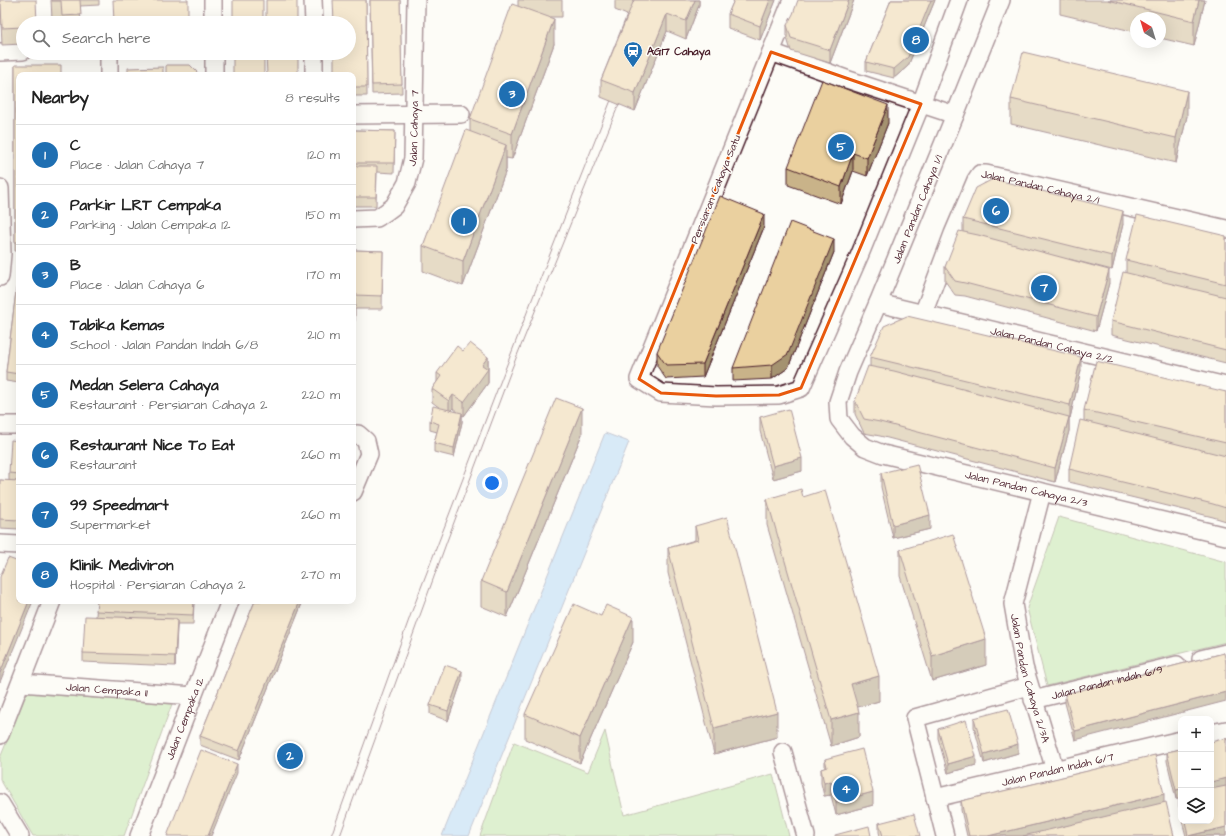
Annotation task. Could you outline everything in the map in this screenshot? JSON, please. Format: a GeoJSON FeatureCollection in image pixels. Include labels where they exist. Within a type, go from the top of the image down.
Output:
{"type":"FeatureCollection","features":[{"type":"Feature","properties":{"kind":"street"},"geometry":{"type":"LineString","coordinates":[[213,0],[213,16]]}},
{"type":"Feature","properties":{"kind":"street"},"geometry":{"type":"LineString","coordinates":[[314,0],[314,16]]}},
{"type":"Feature","properties":{"kind":"street","name":"Jalan Cahaya 7"},"geometry":{"type":"LineString","coordinates":[[356,219],[377,218],[386,212],[394,206],[407,183],[413,158],[416,0]]}},
{"type":"Feature","properties":{"kind":"street","name":"Persiaran Cahaya Satu"},"geometry":{"type":"LineString","coordinates":[[792,0],[639,379],[661,393],[716,396],[779,395],[801,388],[860,254],[921,104]]}},
{"type":"Feature","properties":{"kind":"street"},"geometry":{"type":"LineString","coordinates":[[921,104],[959,0]]}},
{"type":"Feature","properties":{"kind":"street","name":"Jalan Pandan Cahaya 1/1"},"geometry":{"type":"LineString","coordinates":[[840,419],[838,402],[848,372],[878,303],[1001,0]]}},
{"type":"Feature","properties":{"kind":"street"},"geometry":{"type":"LineString","coordinates":[[0,52],[16,51]]}},
{"type":"Feature","properties":{"kind":"street"},"geometry":{"type":"LineString","coordinates":[[771,52],[955,115]]}},
{"type":"Feature","properties":{"kind":"street"},"geometry":{"type":"LineString","coordinates":[[109,60],[109,72]]}},
{"type":"Feature","properties":{"kind":"street"},"geometry":{"type":"LineString","coordinates":[[214,60],[214,72]]}},
{"type":"Feature","properties":{"kind":"street"},"geometry":{"type":"LineString","coordinates":[[314,60],[314,72]]}},
{"type":"Feature","properties":{"kind":"street"},"geometry":{"type":"LineString","coordinates":[[356,115],[461,114]]}},
{"type":"Feature","properties":{"kind":"street","name":"Jalan Pandan Cahaya 2/1"},"geometry":{"type":"LineString","coordinates":[[923,314],[953,234],[980,174],[986,174],[1226,229]]}},
{"type":"Feature","properties":{"kind":"street"},"geometry":{"type":"LineString","coordinates":[[0,188],[2,254],[0,277]]}},
{"type":"Feature","properties":{"kind":"street","name":"Jalan Pandan Cahaya 2/2"},"geometry":{"type":"LineString","coordinates":[[878,303],[1226,386]]}},
{"type":"Feature","properties":{"kind":"street","name":"Jalan Pandan Cahaya 2/3"},"geometry":{"type":"LineString","coordinates":[[840,419],[852,436],[865,447],[883,454],[1226,536]]}},
{"type":"Feature","properties":{"kind":"street"},"geometry":{"type":"LineString","coordinates":[[0,425],[16,425]]}},
{"type":"Feature","properties":{"kind":"street"},"geometry":{"type":"LineString","coordinates":[[356,434],[366,441],[368,454],[356,484]]}},
{"type":"Feature","properties":{"kind":"street","name":"Jalan Pandan Cahaya 2/3A"},"geometry":{"type":"LineString","coordinates":[[1042,492],[1013,604],[1024,667],[1055,770]]}},
{"type":"Feature","properties":{"kind":"street"},"geometry":{"type":"LineString","coordinates":[[0,544],[16,546]]}},
{"type":"Feature","properties":{"kind":"street"},"geometry":{"type":"LineString","coordinates":[[0,735],[51,604]]}},
{"type":"Feature","properties":{"kind":"street","name":"Jalan Cempaka 12"},"geometry":{"type":"LineString","coordinates":[[139,836],[229,604]]}},
{"type":"Feature","properties":{"kind":"street","name":"Jalan Pandan Indah 6/9"},"geometry":{"type":"LineString","coordinates":[[1031,693],[1226,653]]}},
{"type":"Feature","properties":{"kind":"street","name":"Jalan Cempaka 11"},"geometry":{"type":"LineString","coordinates":[[21,684],[193,696]]}},
{"type":"Feature","properties":{"kind":"street"},"geometry":{"type":"LineString","coordinates":[[944,836],[915,718],[1031,693]]}},
{"type":"Feature","properties":{"kind":"street"},"geometry":{"type":"LineString","coordinates":[[1214,732],[1226,730]]}},
{"type":"Feature","properties":{"kind":"street","name":"Jalan Pandan Indah 6/7"},"geometry":{"type":"LineString","coordinates":[[935,798],[1178,741]]}},
{"type":"Feature","properties":{"kind":"street"},"geometry":{"type":"LineString","coordinates":[[783,752],[806,836]]}},
{"type":"Feature","properties":{"kind":"street"},"geometry":{"type":"LineString","coordinates":[[0,803],[20,836]]}},
{"type":"Feature","properties":{"kind":"highlighted area"},"geometry":{"type":"Polygon","coordinates":[[[771,52],[921,104],[801,388],[779,395],[716,396],[661,393],[639,379],[771,52]]]}},
{"type":"Feature","properties":{"kind":"green space"},"geometry":{"type":"Polygon","coordinates":[[[1059,517],[1226,562],[1226,642],[1047,686],[1027,608],[1059,517]]]}},
{"type":"Feature","properties":{"kind":"green space"},"geometry":{"type":"Polygon","coordinates":[[[27,693],[172,704],[124,836],[33,836],[0,779],[0,758],[27,693]]]}},
{"type":"Feature","properties":{"kind":"green space"},"geometry":{"type":"Polygon","coordinates":[[[605,731],[624,815],[773,774],[789,836],[480,836],[514,742],[588,772],[605,731]]]}},
{"type":"Feature","properties":{"kind":"water"},"geometry":{"type":"Polygon","coordinates":[[[605,433],[629,442],[469,836],[442,836],[605,433]]]}},
{"type":"Feature","properties":{"kind":"building"},"geometry":{"type":"Polygon","coordinates":[[[0,0],[36,0],[37,16],[16,16],[16,27],[2,28],[0,0]]]}},
{"type":"Feature","properties":{"kind":"building"},"geometry":{"type":"Polygon","coordinates":[[[52,0],[80,0],[81,15],[62,16],[61,1],[52,0]]]}},
{"type":"Feature","properties":{"kind":"building"},"geometry":{"type":"Polygon","coordinates":[[[113,0],[188,0],[188,16],[114,16],[113,0]]]}},
{"type":"Feature","properties":{"kind":"building"},"geometry":{"type":"Polygon","coordinates":[[[233,0],[263,0],[263,16],[233,16],[233,0]]]}},
{"type":"Feature","properties":{"kind":"building"},"geometry":{"type":"Polygon","coordinates":[[[266,0],[297,0],[297,16],[266,16],[266,0]]]}},
{"type":"Feature","properties":{"kind":"building"},"geometry":{"type":"Polygon","coordinates":[[[333,0],[366,0],[367,87],[356,87],[356,72],[334,72],[334,60],[356,60],[356,16],[334,16],[333,0]]]}},
{"type":"Feature","properties":{"kind":"building"},"geometry":{"type":"Polygon","coordinates":[[[370,0],[400,0],[402,84],[372,85],[370,0]]]}},
{"type":"Feature","properties":{"kind":"building","name":"AG17 Cahaya"},"geometry":{"type":"Polygon","coordinates":[[[634,0],[695,0],[686,21],[667,14],[635,93],[601,80],[634,0]]]}},
{"type":"Feature","properties":{"kind":"building"},"geometry":{"type":"Polygon","coordinates":[[[734,0],[770,0],[760,26],[728,14],[734,0]]]}},
{"type":"Feature","properties":{"kind":"building"},"geometry":{"type":"Polygon","coordinates":[[[798,0],[849,0],[830,50],[791,38],[787,25],[798,0]]]}},
{"type":"Feature","properties":{"kind":"building"},"geometry":{"type":"Polygon","coordinates":[[[891,0],[931,0],[908,57],[894,69],[866,62],[891,0]]]}},
{"type":"Feature","properties":{"kind":"building"},"geometry":{"type":"Polygon","coordinates":[[[1108,0],[1199,0],[1194,21],[1166,14],[1166,12],[1157,12],[1108,0]]]}},
{"type":"Feature","properties":{"kind":"building"},"geometry":{"type":"Polygon","coordinates":[[[512,4],[554,19],[512,134],[470,119],[512,4]]]}},
{"type":"Feature","properties":{"kind":"building"},"geometry":{"type":"Polygon","coordinates":[[[1023,52],[1187,91],[1176,138],[1011,99],[1023,52]]]}},
{"type":"Feature","properties":{"kind":"building"},"geometry":{"type":"Polygon","coordinates":[[[233,60],[264,60],[264,72],[233,72],[233,60]]]}},
{"type":"Feature","properties":{"kind":"building"},"geometry":{"type":"Polygon","coordinates":[[[266,60],[298,60],[298,72],[267,72],[266,60]]]}},
{"type":"Feature","properties":{"kind":"building"},"geometry":{"type":"Polygon","coordinates":[[[15,65],[61,65],[61,72],[16,72],[15,242],[15,65]]]}},
{"type":"Feature","properties":{"kind":"building"},"geometry":{"type":"Polygon","coordinates":[[[166,65],[190,65],[197,72],[166,72],[166,65]]]}},
{"type":"Feature","properties":{"kind":"building"},"geometry":{"type":"Polygon","coordinates":[[[163,67],[163,72],[128,72],[128,68],[163,67]]]}},
{"type":"Feature","properties":{"kind":"building"},"geometry":{"type":"Polygon","coordinates":[[[822,80],[888,105],[867,158],[853,153],[841,187],[788,167],[822,80]]]}},
{"type":"Feature","properties":{"kind":"building"},"geometry":{"type":"Polygon","coordinates":[[[356,130],[395,131],[394,163],[356,163],[356,130]]]}},
{"type":"Feature","properties":{"kind":"building"},"geometry":{"type":"Polygon","coordinates":[[[466,130],[506,145],[463,261],[423,246],[466,130]]]}},
{"type":"Feature","properties":{"kind":"building"},"geometry":{"type":"Polygon","coordinates":[[[356,166],[377,166],[376,197],[356,197],[356,166]]]}},
{"type":"Feature","properties":{"kind":"building"},"geometry":{"type":"Polygon","coordinates":[[[993,179],[1123,211],[1112,256],[963,219],[976,188],[993,179]]]}},
{"type":"Feature","properties":{"kind":"building"},"geometry":{"type":"Polygon","coordinates":[[[720,196],[764,214],[703,364],[666,365],[657,352],[720,196]]]}},
{"type":"Feature","properties":{"kind":"building"},"geometry":{"type":"Polygon","coordinates":[[[1137,215],[1226,236],[1226,284],[1126,260],[1137,215]]]}},
{"type":"Feature","properties":{"kind":"building"},"geometry":{"type":"Polygon","coordinates":[[[790,222],[834,239],[788,354],[772,365],[733,368],[790,222]]]}},
{"type":"Feature","properties":{"kind":"building"},"geometry":{"type":"Polygon","coordinates":[[[959,231],[1109,270],[1096,317],[955,281],[945,267],[959,231]]]}},
{"type":"Feature","properties":{"kind":"building"},"geometry":{"type":"Polygon","coordinates":[[[356,250],[383,251],[382,296],[356,295],[356,250]]]}},
{"type":"Feature","properties":{"kind":"building"},"geometry":{"type":"Polygon","coordinates":[[[1123,272],[1226,297],[1226,350],[1111,321],[1123,272]]]}},
{"type":"Feature","properties":{"kind":"building"},"geometry":{"type":"Polygon","coordinates":[[[16,291],[16,374],[6,372],[16,291]]]}},
{"type":"Feature","properties":{"kind":"building"},"geometry":{"type":"Polygon","coordinates":[[[907,316],[1081,357],[1070,405],[870,357],[884,326],[907,316]]]}},
{"type":"Feature","properties":{"kind":"building"},"geometry":{"type":"Polygon","coordinates":[[[470,343],[488,357],[482,365],[488,369],[464,402],[453,395],[449,401],[432,389],[441,376],[437,373],[457,346],[463,351],[470,343]]]}},
{"type":"Feature","properties":{"kind":"building"},"geometry":{"type":"Polygon","coordinates":[[[1096,361],[1226,392],[1226,443],[1084,410],[1096,361]]]}},
{"type":"Feature","properties":{"kind":"building"},"geometry":{"type":"Polygon","coordinates":[[[868,366],[894,371],[1069,417],[1055,468],[864,419],[855,401],[868,366]]]}},
{"type":"Feature","properties":{"kind":"building"},"geometry":{"type":"Polygon","coordinates":[[[556,398],[582,408],[507,592],[481,581],[556,398]]]}},
{"type":"Feature","properties":{"kind":"building"},"geometry":{"type":"Polygon","coordinates":[[[433,406],[462,413],[454,448],[434,443],[439,424],[430,421],[433,406]]]}},
{"type":"Feature","properties":{"kind":"building"},"geometry":{"type":"Polygon","coordinates":[[[789,409],[802,458],[773,466],[760,417],[789,409]]]}},
{"type":"Feature","properties":{"kind":"building"},"geometry":{"type":"Polygon","coordinates":[[[1080,420],[1226,456],[1226,508],[1069,469],[1080,420]]]}},
{"type":"Feature","properties":{"kind":"building"},"geometry":{"type":"Polygon","coordinates":[[[11,440],[16,441],[16,474],[9,473],[11,440]]]}},
{"type":"Feature","properties":{"kind":"building"},"geometry":{"type":"Polygon","coordinates":[[[917,464],[930,515],[893,525],[881,473],[917,464]]]}},
{"type":"Feature","properties":{"kind":"building"},"geometry":{"type":"Polygon","coordinates":[[[0,480],[16,481],[16,520],[0,519],[0,480]]]}},
{"type":"Feature","properties":{"kind":"building"},"geometry":{"type":"Polygon","coordinates":[[[801,489],[803,497],[825,490],[879,676],[851,684],[859,712],[831,720],[767,499],[801,489]]]}},
{"type":"Feature","properties":{"kind":"building"},"geometry":{"type":"Polygon","coordinates":[[[727,517],[777,712],[714,728],[668,548],[698,540],[695,526],[727,517]]]}},
{"type":"Feature","properties":{"kind":"building"},"geometry":{"type":"Polygon","coordinates":[[[953,534],[986,639],[932,656],[900,550],[953,534]]]}},
{"type":"Feature","properties":{"kind":"building"},"geometry":{"type":"Polygon","coordinates":[[[8,558],[16,561],[16,604],[28,604],[0,673],[0,577],[8,558]]]}},
{"type":"Feature","properties":{"kind":"building"},"geometry":{"type":"Polygon","coordinates":[[[97,604],[194,604],[193,615],[96,611],[97,604]]]}},
{"type":"Feature","properties":{"kind":"building"},"geometry":{"type":"Polygon","coordinates":[[[254,604],[299,604],[239,751],[200,736],[254,604]]]}},
{"type":"Feature","properties":{"kind":"building"},"geometry":{"type":"Polygon","coordinates":[[[574,604],[601,616],[606,605],[633,617],[580,738],[525,714],[574,604]]]}},
{"type":"Feature","properties":{"kind":"building"},"geometry":{"type":"Polygon","coordinates":[[[85,616],[177,619],[175,656],[83,653],[85,616]]]}},
{"type":"Feature","properties":{"kind":"building"},"geometry":{"type":"Polygon","coordinates":[[[1224,653],[1226,662],[1226,692],[1075,731],[1065,694],[1224,653]]]}},
{"type":"Feature","properties":{"kind":"building"},"geometry":{"type":"Polygon","coordinates":[[[445,665],[462,671],[448,711],[430,705],[445,665]]]}},
{"type":"Feature","properties":{"kind":"building"},"geometry":{"type":"Polygon","coordinates":[[[1008,709],[1018,744],[984,754],[974,718],[1008,709]]]}},
{"type":"Feature","properties":{"kind":"building"},"geometry":{"type":"Polygon","coordinates":[[[966,720],[976,756],[948,764],[938,729],[966,720]]]}},
{"type":"Feature","properties":{"kind":"building"},"geometry":{"type":"Polygon","coordinates":[[[1226,738],[1226,778],[1214,781],[1214,752],[1214,741],[1226,738]]]}},
{"type":"Feature","properties":{"kind":"building"},"geometry":{"type":"Polygon","coordinates":[[[862,749],[873,792],[836,802],[831,781],[824,783],[821,769],[827,767],[825,759],[862,749]]]}},
{"type":"Feature","properties":{"kind":"building"},"geometry":{"type":"Polygon","coordinates":[[[201,750],[237,764],[208,836],[167,836],[201,750]]]}},
{"type":"Feature","properties":{"kind":"building"},"geometry":{"type":"Polygon","coordinates":[[[1178,750],[1178,790],[1176,790],[1167,752],[1178,750]]]}},
{"type":"Feature","properties":{"kind":"building"},"geometry":{"type":"Polygon","coordinates":[[[1155,755],[1164,794],[988,836],[969,836],[961,801],[1155,755]]]}},
{"type":"Feature","properties":{"kind":"building"},"geometry":{"type":"Polygon","coordinates":[[[1226,786],[1226,827],[1188,836],[1186,824],[1214,824],[1214,788],[1226,786]]]}},
{"type":"Feature","properties":{"kind":"building"},"geometry":{"type":"Polygon","coordinates":[[[1166,802],[1174,836],[1023,836],[1166,802]]]}},
{"type":"Feature","properties":{"kind":"building"},"geometry":{"type":"Polygon","coordinates":[[[914,814],[920,836],[883,836],[879,823],[914,814]]]}},
{"type":"Feature","properties":{"kind":"building"},"geometry":{"type":"Polygon","coordinates":[[[869,826],[871,836],[835,836],[835,835],[869,826]]]}},
{"type":"Feature","properties":{"kind":"tram line"},"geometry":{"type":"LineString","coordinates":[[331,836],[412,611],[531,302],[615,90]]}},
{"type":"Feature","properties":{"kind":"tram line"},"geometry":{"type":"LineString","coordinates":[[340,836],[447,541],[512,368],[623,94]]}},
{"type":"Feature","properties":{"kind":"place","name":"Klinik Mediviron"},"geometry":{"type":"Point","coordinates":[916,40]}},
{"type":"Feature","properties":{"kind":"place","name":"AG17 Cahaya"},"geometry":{"type":"Point","coordinates":[633,68]}},
{"type":"Feature","properties":{"kind":"place","name":"B"},"geometry":{"type":"Point","coordinates":[512,94]}},
{"type":"Feature","properties":{"kind":"place","name":"Medan Selera Cahaya"},"geometry":{"type":"Point","coordinates":[841,147]}},
{"type":"Feature","properties":{"kind":"place","name":"Restaurant Nice To Eat"},"geometry":{"type":"Point","coordinates":[996,211]}},
{"type":"Feature","properties":{"kind":"place","name":"C"},"geometry":{"type":"Point","coordinates":[464,221]}},
{"type":"Feature","properties":{"kind":"place","name":"99 Speedmart"},"geometry":{"type":"Point","coordinates":[1044,288]}},
{"type":"Feature","properties":{"kind":"place","name":"Parkir LRT Cempaka"},"geometry":{"type":"Point","coordinates":[290,756]}},
{"type":"Feature","properties":{"kind":"place","name":"Tabika Kemas"},"geometry":{"type":"Point","coordinates":[846,789]}}]}
